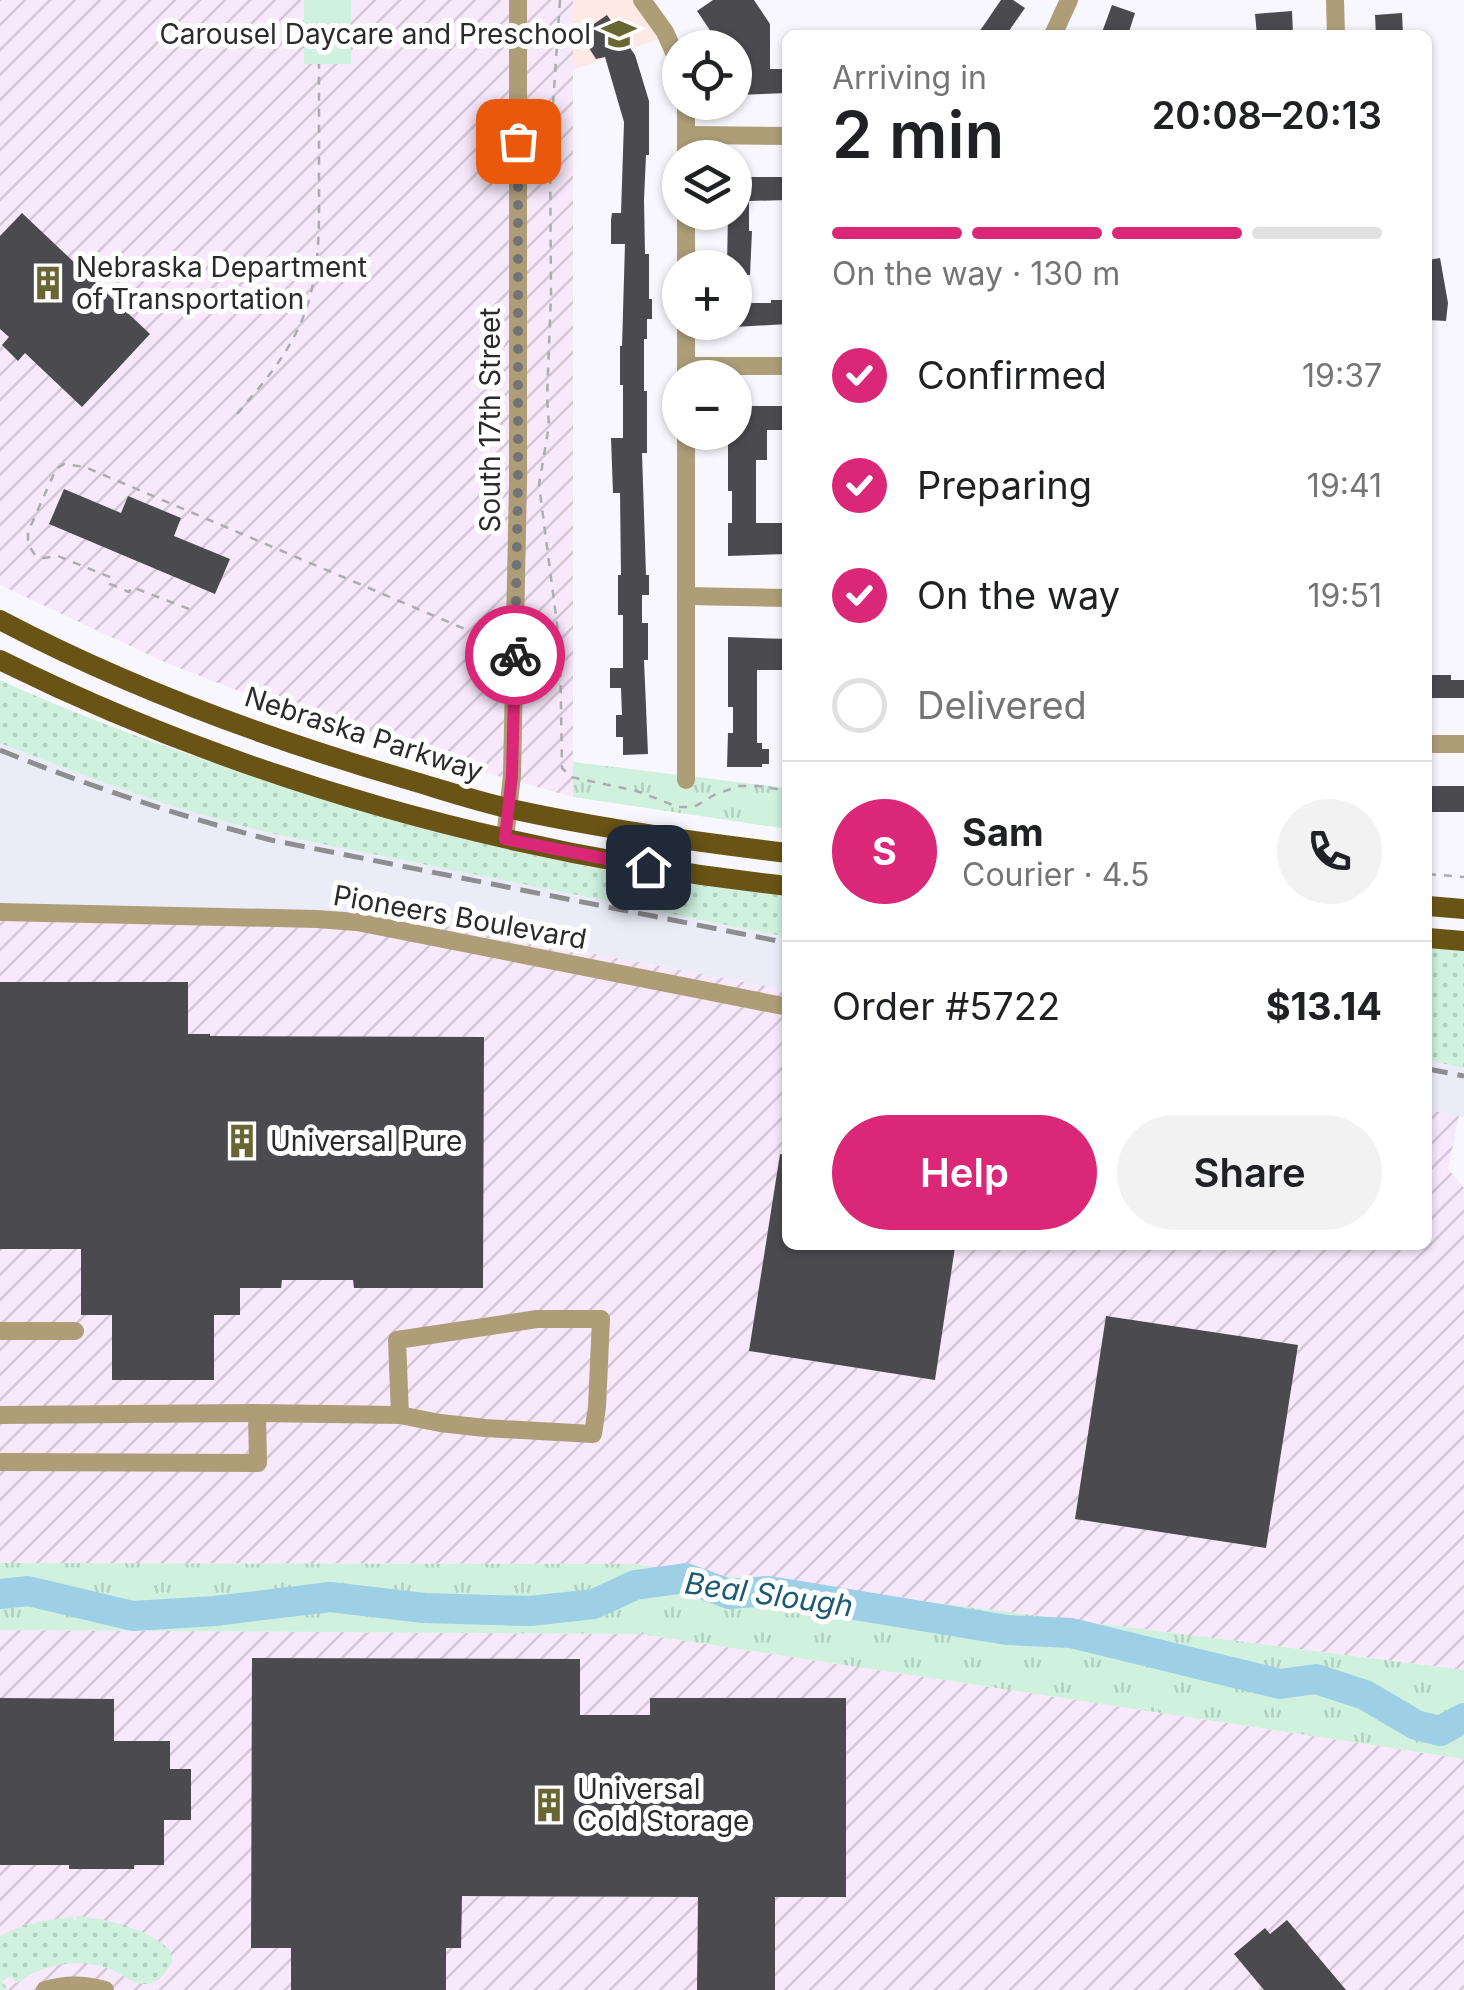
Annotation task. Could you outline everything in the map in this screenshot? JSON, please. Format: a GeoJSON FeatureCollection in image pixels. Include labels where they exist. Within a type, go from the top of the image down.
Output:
{"type":"FeatureCollection","features":[{"type":"Feature","properties":{"kind":"main road","name":"Nebraska Parkway"},"geometry":{"type":"LineString","coordinates":[[0,620],[160,694],[356,764],[509,808],[688,841],[782,852]]}},
{"type":"Feature","properties":{"kind":"main road"},"geometry":{"type":"LineString","coordinates":[[0,660],[146,727],[249,765],[420,817],[505,839],[686,873],[782,885]]}},
{"type":"Feature","properties":{"kind":"main road"},"geometry":{"type":"LineString","coordinates":[[1432,906],[1464,909]]}},
{"type":"Feature","properties":{"kind":"main road"},"geometry":{"type":"LineString","coordinates":[[1432,938],[1464,941]]}},
{"type":"Feature","properties":{"kind":"street","name":"South 17th Street"},"geometry":{"type":"LineString","coordinates":[[505,839],[518,484],[518,0]]}},
{"type":"Feature","properties":{"kind":"street"},"geometry":{"type":"LineString","coordinates":[[642,0],[663,30]]}},
{"type":"Feature","properties":{"kind":"street"},"geometry":{"type":"LineString","coordinates":[[1055,30],[1069,0]]}},
{"type":"Feature","properties":{"kind":"street"},"geometry":{"type":"LineString","coordinates":[[1334,0],[1336,30]]}},
{"type":"Feature","properties":{"kind":"street"},"geometry":{"type":"LineString","coordinates":[[687,120],[687,140]]}},
{"type":"Feature","properties":{"kind":"street"},"geometry":{"type":"LineString","coordinates":[[687,135],[782,136]]}},
{"type":"Feature","properties":{"kind":"street"},"geometry":{"type":"LineString","coordinates":[[752,368],[782,366]]}},
{"type":"Feature","properties":{"kind":"street"},"geometry":{"type":"LineString","coordinates":[[686,450],[686,780]]}},
{"type":"Feature","properties":{"kind":"street"},"geometry":{"type":"LineString","coordinates":[[686,596],[782,598]]}},
{"type":"Feature","properties":{"kind":"street"},"geometry":{"type":"LineString","coordinates":[[1432,744],[1464,744]]}},
{"type":"Feature","properties":{"kind":"street","name":"Pioneers Boulevard"},"geometry":{"type":"LineString","coordinates":[[0,912],[357,922],[782,1006]]}},
{"type":"Feature","properties":{"kind":"street"},"geometry":{"type":"LineString","coordinates":[[0,1415],[400,1415],[485,1428],[593,1434],[601,1318],[536,1318],[397,1340],[400,1415]]}},
{"type":"Feature","properties":{"kind":"street"},"geometry":{"type":"LineString","coordinates":[[0,1331],[75,1331]]}},
{"type":"Feature","properties":{"kind":"street"},"geometry":{"type":"LineString","coordinates":[[0,1462],[258,1463],[257,1412]]}},
{"type":"Feature","properties":{"kind":"street"},"geometry":{"type":"LineString","coordinates":[[44,1990],[67,1984],[105,1990]]}},
{"type":"Feature","properties":{"kind":"path"},"geometry":{"type":"LineString","coordinates":[[560,0],[550,149],[549,425],[539,486],[560,648],[560,761],[571,776],[637,791],[678,807],[694,807],[739,786],[782,791]]}},
{"type":"Feature","properties":{"kind":"path"},"geometry":{"type":"LineString","coordinates":[[237,414],[270,375],[290,343],[313,288],[319,245],[319,64]]}},
{"type":"Feature","properties":{"kind":"path"},"geometry":{"type":"LineString","coordinates":[[189,610],[132,587],[129,592],[110,584],[112,578],[58,556],[34,555],[28,544],[28,532],[56,468],[64,464],[86,467],[478,636],[491,651],[495,665],[543,666],[561,682]]}},
{"type":"Feature","properties":{"kind":"path"},"geometry":{"type":"LineString","coordinates":[[543,666],[560,648]]}},
{"type":"Feature","properties":{"kind":"path"},"geometry":{"type":"LineString","coordinates":[[1432,874],[1464,877]]}},
{"type":"Feature","properties":{"kind":"shaded area","name":"Nebraska Department of Transportation"},"geometry":{"type":"Polygon","coordinates":[[[0,0],[573,0],[573,797],[358,737],[169,664],[0,585],[0,0]]]}},
{"type":"Feature","properties":{"kind":"shaded area","name":"Carousel Daycare and Preschool"},"geometry":{"type":"Polygon","coordinates":[[[573,0],[642,0],[663,30],[662,38],[573,70],[573,0]]]}},
{"type":"Feature","properties":{"kind":"shaded area"},"geometry":{"type":"Polygon","coordinates":[[[0,729],[145,784],[782,917],[782,989],[441,925],[0,912],[0,729]]]}},
{"type":"Feature","properties":{"kind":"shaded area"},"geometry":{"type":"Polygon","coordinates":[[[0,912],[441,925],[782,989],[782,1250],[1432,1250],[1432,1111],[1459,1116],[1448,1169],[1464,1188],[1464,1670],[632,1564],[0,1563],[0,912]]]}},
{"type":"Feature","properties":{"kind":"shaded area"},"geometry":{"type":"Polygon","coordinates":[[[1432,1040],[1464,1046],[1464,1117],[1432,1111],[1432,1040]]]}},
{"type":"Feature","properties":{"kind":"shaded area"},"geometry":{"type":"Polygon","coordinates":[[[0,1630],[640,1634],[1464,1759],[1464,1990],[0,1990],[0,1630]]]}},
{"type":"Feature","properties":{"kind":"green space"},"geometry":{"type":"Polygon","coordinates":[[[304,0],[351,0],[351,64],[304,64],[304,0]]]}},
{"type":"Feature","properties":{"kind":"green space"},"geometry":{"type":"Polygon","coordinates":[[[0,680],[198,758],[419,827],[615,872],[782,895],[782,936],[283,836],[175,806],[0,743],[0,680]]]}},
{"type":"Feature","properties":{"kind":"green space"},"geometry":{"type":"Polygon","coordinates":[[[573,762],[782,787],[782,828],[573,797],[573,762]]]}},
{"type":"Feature","properties":{"kind":"green space"},"geometry":{"type":"Polygon","coordinates":[[[1432,948],[1464,951],[1464,1068],[1432,1061],[1432,948]]]}},
{"type":"Feature","properties":{"kind":"green space"},"geometry":{"type":"Polygon","coordinates":[[[0,1563],[632,1564],[1464,1670],[1464,1759],[640,1634],[0,1630],[0,1563]]]}},
{"type":"Feature","properties":{"kind":"green space"},"geometry":{"type":"Polygon","coordinates":[[[77,1916],[138,1930],[170,1950],[172,1962],[160,1978],[148,1984],[136,1983],[102,1967],[77,1963],[39,1971],[17,1983],[10,1976],[2,1982],[8,1989],[0,1990],[0,1936],[35,1923],[73,1917],[76,1920],[77,1916]]]}},
{"type":"Feature","properties":{"kind":"building"},"geometry":{"type":"Polygon","coordinates":[[[713,0],[754,0],[770,24],[770,69],[782,69],[782,93],[752,94],[752,30],[710,30],[697,11],[713,0]]]}},
{"type":"Feature","properties":{"kind":"building"},"geometry":{"type":"Polygon","coordinates":[[[1001,0],[1013,0],[1025,8],[1010,30],[980,30],[1001,0]]]}},
{"type":"Feature","properties":{"kind":"building"},"geometry":{"type":"Polygon","coordinates":[[[1112,5],[1135,13],[1130,30],[1103,30],[1112,5]]]}},
{"type":"Feature","properties":{"kind":"building"},"geometry":{"type":"Polygon","coordinates":[[[1292,11],[1293,30],[1257,30],[1255,14],[1292,11]]]}},
{"type":"Feature","properties":{"kind":"building"},"geometry":{"type":"Polygon","coordinates":[[[1402,13],[1403,30],[1376,30],[1375,15],[1402,13]]]}},
{"type":"Feature","properties":{"kind":"building"},"geometry":{"type":"Polygon","coordinates":[[[607,15],[635,55],[649,101],[644,200],[652,319],[647,319],[644,339],[647,453],[642,453],[649,575],[649,595],[642,595],[642,623],[648,623],[648,660],[644,660],[648,754],[623,755],[623,737],[616,737],[616,715],[622,715],[621,688],[610,688],[610,668],[623,668],[623,615],[618,615],[620,493],[613,493],[611,438],[623,438],[620,346],[625,244],[611,244],[611,220],[612,213],[621,213],[624,122],[605,57],[596,59],[589,48],[588,28],[607,15]]]}},
{"type":"Feature","properties":{"kind":"building"},"geometry":{"type":"Polygon","coordinates":[[[752,177],[782,177],[782,200],[752,201],[752,177]]]}},
{"type":"Feature","properties":{"kind":"building","name":"Nebraska Department of Transportation"},"geometry":{"type":"Polygon","coordinates":[[[22,213],[150,334],[82,407],[25,353],[18,361],[2,345],[9,337],[0,329],[0,236],[22,213]]]}},
{"type":"Feature","properties":{"kind":"building"},"geometry":{"type":"Polygon","coordinates":[[[728,230],[752,231],[751,250],[727,250],[728,230]]]}},
{"type":"Feature","properties":{"kind":"building"},"geometry":{"type":"Polygon","coordinates":[[[1440,258],[1448,303],[1446,321],[1432,320],[1432,259],[1440,258]]]}},
{"type":"Feature","properties":{"kind":"building"},"geometry":{"type":"Polygon","coordinates":[[[782,300],[782,324],[752,326],[752,303],[782,300]]]}},
{"type":"Feature","properties":{"kind":"building"},"geometry":{"type":"Polygon","coordinates":[[[752,406],[782,406],[782,430],[767,430],[767,460],[756,460],[756,523],[782,523],[782,554],[728,556],[732,491],[728,491],[728,450],[752,450],[752,406]]]}},
{"type":"Feature","properties":{"kind":"building"},"geometry":{"type":"Polygon","coordinates":[[[64,489],[121,513],[128,496],[181,518],[174,536],[230,559],[215,594],[49,524],[64,489]]]}},
{"type":"Feature","properties":{"kind":"building"},"geometry":{"type":"Polygon","coordinates":[[[728,637],[782,639],[782,670],[757,670],[757,743],[762,743],[762,749],[769,749],[769,764],[727,767],[728,733],[733,733],[733,707],[728,707],[728,637]]]}},
{"type":"Feature","properties":{"kind":"building"},"geometry":{"type":"Polygon","coordinates":[[[1432,675],[1464,680],[1464,698],[1432,698],[1432,675]]]}},
{"type":"Feature","properties":{"kind":"building"},"geometry":{"type":"Polygon","coordinates":[[[1432,786],[1464,786],[1464,812],[1432,812],[1432,786]]]}},
{"type":"Feature","properties":{"kind":"building","name":"Universal Pure"},"geometry":{"type":"Polygon","coordinates":[[[0,982],[188,982],[188,1034],[484,1037],[483,1288],[354,1288],[353,1280],[282,1280],[281,1288],[240,1288],[240,1315],[214,1315],[214,1380],[112,1380],[112,1315],[81,1315],[81,1249],[0,1249],[0,982]]]}},
{"type":"Feature","properties":{"kind":"building"},"geometry":{"type":"Polygon","coordinates":[[[780,1154],[782,1250],[955,1250],[935,1380],[749,1351],[780,1154]]]}},
{"type":"Feature","properties":{"kind":"building"},"geometry":{"type":"Polygon","coordinates":[[[1106,1316],[1298,1345],[1266,1548],[1075,1519],[1106,1316]]]}},
{"type":"Feature","properties":{"kind":"building","name":"Universal Cold Storage"},"geometry":{"type":"Polygon","coordinates":[[[252,1658],[580,1659],[580,1715],[650,1715],[650,1698],[846,1698],[846,1897],[775,1897],[775,1990],[697,1990],[698,1897],[462,1896],[461,1948],[446,1948],[446,1990],[291,1990],[291,1948],[251,1948],[252,1658]]]}},
{"type":"Feature","properties":{"kind":"building"},"geometry":{"type":"Polygon","coordinates":[[[0,1698],[114,1699],[114,1741],[170,1741],[170,1769],[191,1769],[191,1820],[164,1820],[164,1865],[69,1869],[69,1865],[0,1865],[0,1698]]]}},
{"type":"Feature","properties":{"kind":"building"},"geometry":{"type":"Polygon","coordinates":[[[1287,1920],[1346,1990],[1264,1990],[1234,1954],[1265,1928],[1270,1934],[1287,1920]]]}},
{"type":"Feature","properties":{"kind":"waterway","name":"Beal Slough"},"geometry":{"type":"LineString","coordinates":[[0,1594],[28,1591],[133,1616],[330,1597],[424,1608],[530,1611],[594,1604],[635,1585],[686,1578],[729,1594],[769,1591],[1007,1630],[1071,1633],[1280,1684],[1316,1679],[1365,1695],[1416,1725],[1440,1731],[1464,1718]]}},
{"type":"Feature","properties":{"kind":"railway"},"geometry":{"type":"LineString","coordinates":[[0,750],[134,799],[271,840],[782,942]]}},
{"type":"Feature","properties":{"kind":"railway"},"geometry":{"type":"LineString","coordinates":[[1432,1070],[1464,1076]]}},
{"type":"Feature","properties":{"kind":"way so far"},"geometry":{"type":"LineString","coordinates":[[515,655],[518,141]]}},
{"type":"Feature","properties":{"kind":"place","name":"Carousel Daycare and Preschool"},"geometry":{"type":"Point","coordinates":[619,34]}},
{"type":"Feature","properties":{"kind":"place","name":"Nebraska Department of Transportation"},"geometry":{"type":"Point","coordinates":[48,283]}},
{"type":"Feature","properties":{"kind":"place","name":"Universal Pure"},"geometry":{"type":"Point","coordinates":[242,1141]}},
{"type":"Feature","properties":{"kind":"place","name":"Universal Cold Storage"},"geometry":{"type":"Point","coordinates":[549,1805]}},
{"type":"Feature","properties":{"kind":"route"},"geometry":{"type":"LineString","coordinates":[[515,655],[512,775],[505,839],[648,867]]}}]}
